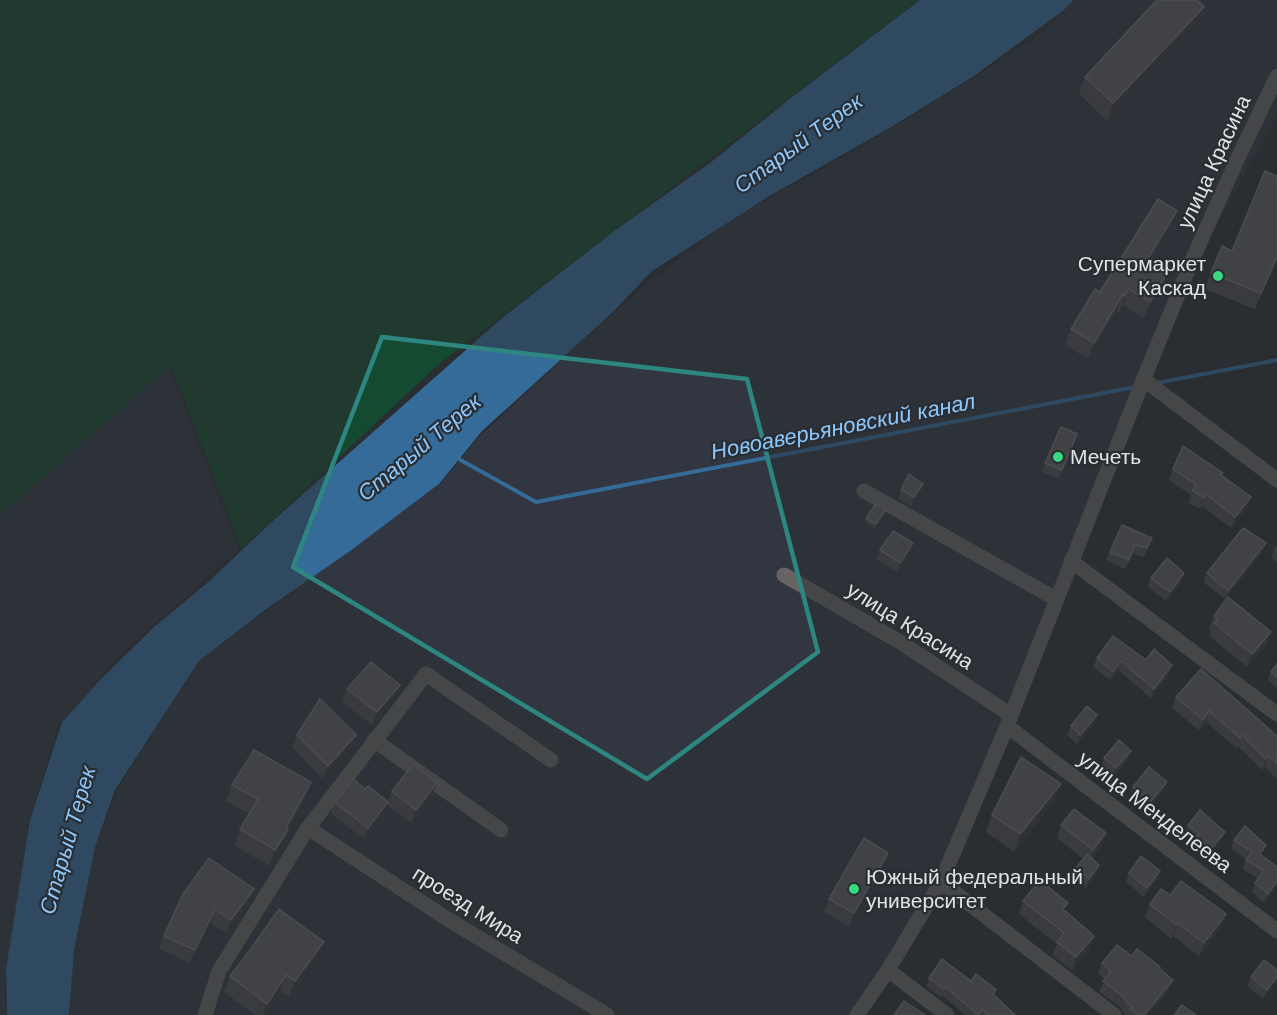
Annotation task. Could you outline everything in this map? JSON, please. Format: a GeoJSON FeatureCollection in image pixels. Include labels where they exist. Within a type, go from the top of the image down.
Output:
{"type":"FeatureCollection","features":[{"type":"Feature","properties":{"kind":"street","name":"улица Красина"},"geometry":{"type":"LineString","coordinates":[[857,1015],[888,970],[941,882],[1009,721],[1143,379],[1222,192],[1277,76]]}},
{"type":"Feature","properties":{"kind":"street"},"geometry":{"type":"LineString","coordinates":[[1143,379],[1277,480]]}},
{"type":"Feature","properties":{"kind":"street"},"geometry":{"type":"LineString","coordinates":[[864,491],[1056,599]]}},
{"type":"Feature","properties":{"kind":"street"},"geometry":{"type":"LineString","coordinates":[[1071,561],[1277,714]]}},
{"type":"Feature","properties":{"kind":"street","name":"улица Красина"},"geometry":{"type":"LineString","coordinates":[[784,575],[900,642],[1009,721]]}},
{"type":"Feature","properties":{"kind":"street"},"geometry":{"type":"LineString","coordinates":[[205,1015],[219,971],[308,828],[426,674],[551,760]]}},
{"type":"Feature","properties":{"kind":"street","name":"улица Менделеева"},"geometry":{"type":"LineString","coordinates":[[1009,721],[1277,931]]}},
{"type":"Feature","properties":{"kind":"street"},"geometry":{"type":"LineString","coordinates":[[374,740],[501,830]]}},
{"type":"Feature","properties":{"kind":"street","name":"проезд Мира"},"geometry":{"type":"LineString","coordinates":[[308,828],[449,920],[607,1015]]}},
{"type":"Feature","properties":{"kind":"street"},"geometry":{"type":"LineString","coordinates":[[941,882],[1114,1015]]}},
{"type":"Feature","properties":{"kind":"street"},"geometry":{"type":"LineString","coordinates":[[888,970],[947,1015]]}},
{"type":"Feature","properties":{"kind":"highlighted area"},"geometry":{"type":"Polygon","coordinates":[[[382,337],[747,379],[818,652],[647,779],[293,567],[382,337]]]}},
{"type":"Feature","properties":{"kind":"shaded area"},"geometry":{"type":"Polygon","coordinates":[[[1075,0],[1277,0],[1277,111],[1270,128],[1179,293],[930,901],[853,1015],[70,1015],[73,954],[94,849],[119,786],[201,659],[441,483],[477,439],[573,349],[656,276],[733,218],[845,156],[956,89],[1045,30],[1075,0]]]}},
{"type":"Feature","properties":{"kind":"shaded area"},"geometry":{"type":"Polygon","coordinates":[[[169,366],[239,550],[129,647],[59,724],[30,820],[5,982],[6,1015],[0,1015],[0,514],[169,366]]]}},
{"type":"Feature","properties":{"kind":"green space"},"geometry":{"type":"Polygon","coordinates":[[[0,0],[919,0],[440,363],[241,549],[171,365],[0,515],[0,0]]]}},
{"type":"Feature","properties":{"kind":"water","name":"Старый Терек"},"geometry":{"type":"Polygon","coordinates":[[[920,0],[1074,0],[1064,10],[974,76],[888,129],[771,195],[652,271],[613,312],[482,431],[439,484],[350,551],[265,610],[199,661],[115,790],[95,847],[74,950],[69,1015],[7,1015],[6,969],[30,820],[62,722],[100,680],[154,627],[206,584],[276,518],[502,318],[613,232],[710,163],[920,0]]]}},
{"type":"Feature","properties":{"kind":"building"},"geometry":{"type":"Polygon","coordinates":[[[1157,0],[1197,0],[1204,7],[1113,103],[1085,77],[1157,0]]]}},
{"type":"Feature","properties":{"kind":"building"},"geometry":{"type":"Polygon","coordinates":[[[1265,171],[1277,176],[1277,257],[1261,293],[1211,273],[1222,246],[1232,251],[1265,171]]]}},
{"type":"Feature","properties":{"kind":"building"},"geometry":{"type":"Polygon","coordinates":[[[1158,199],[1177,211],[1145,263],[1166,275],[1150,302],[1129,289],[1125,296],[1123,294],[1094,343],[1071,329],[1095,289],[1100,292],[1158,199]]]}},
{"type":"Feature","properties":{"kind":"building","name":"Мечеть"},"geometry":{"type":"Polygon","coordinates":[[[1061,427],[1077,434],[1062,470],[1045,463],[1061,427]]]}},
{"type":"Feature","properties":{"kind":"building"},"geometry":{"type":"Polygon","coordinates":[[[1183,446],[1223,473],[1221,475],[1251,497],[1235,517],[1206,494],[1204,498],[1193,491],[1196,484],[1173,469],[1183,446]]]}},
{"type":"Feature","properties":{"kind":"building"},"geometry":{"type":"Polygon","coordinates":[[[909,474],[923,484],[914,497],[901,490],[909,474]]]}},
{"type":"Feature","properties":{"kind":"building"},"geometry":{"type":"Polygon","coordinates":[[[876,504],[886,509],[876,524],[866,518],[876,504]]]}},
{"type":"Feature","properties":{"kind":"building"},"geometry":{"type":"Polygon","coordinates":[[[1122,525],[1152,538],[1147,548],[1135,545],[1129,560],[1110,552],[1122,525]]]}},
{"type":"Feature","properties":{"kind":"building"},"geometry":{"type":"Polygon","coordinates":[[[1243,528],[1266,543],[1228,591],[1207,573],[1243,528]]]}},
{"type":"Feature","properties":{"kind":"building"},"geometry":{"type":"Polygon","coordinates":[[[893,531],[913,543],[900,563],[880,550],[893,531]]]}},
{"type":"Feature","properties":{"kind":"building"},"geometry":{"type":"Polygon","coordinates":[[[1167,558],[1184,573],[1170,592],[1151,578],[1167,558]]]}},
{"type":"Feature","properties":{"kind":"building"},"geometry":{"type":"Polygon","coordinates":[[[1228,597],[1271,632],[1252,654],[1214,623],[1218,619],[1214,616],[1228,597]]]}},
{"type":"Feature","properties":{"kind":"building"},"geometry":{"type":"Polygon","coordinates":[[[1113,636],[1146,660],[1154,649],[1172,665],[1154,689],[1121,661],[1113,672],[1097,658],[1113,636]]]}},
{"type":"Feature","properties":{"kind":"building"},"geometry":{"type":"Polygon","coordinates":[[[371,662],[400,685],[377,712],[347,689],[371,662]]]}},
{"type":"Feature","properties":{"kind":"building"},"geometry":{"type":"Polygon","coordinates":[[[1277,664],[1277,677],[1271,672],[1277,664]]]}},
{"type":"Feature","properties":{"kind":"building"},"geometry":{"type":"Polygon","coordinates":[[[1201,669],[1277,736],[1277,764],[1269,756],[1266,759],[1242,735],[1240,738],[1209,711],[1203,720],[1176,697],[1201,669]]]}},
{"type":"Feature","properties":{"kind":"building"},"geometry":{"type":"Polygon","coordinates":[[[320,699],[356,735],[328,766],[297,735],[320,699]]]}},
{"type":"Feature","properties":{"kind":"building"},"geometry":{"type":"Polygon","coordinates":[[[1087,706],[1097,715],[1080,735],[1071,726],[1087,706]]]}},
{"type":"Feature","properties":{"kind":"building"},"geometry":{"type":"Polygon","coordinates":[[[1119,740],[1131,751],[1116,768],[1104,758],[1119,740]]]}},
{"type":"Feature","properties":{"kind":"building"},"geometry":{"type":"Polygon","coordinates":[[[254,750],[311,782],[286,828],[288,830],[275,850],[240,829],[258,799],[232,785],[254,750]]]}},
{"type":"Feature","properties":{"kind":"building"},"geometry":{"type":"Polygon","coordinates":[[[1021,757],[1061,784],[1020,834],[992,815],[1021,757]]]}},
{"type":"Feature","properties":{"kind":"building"},"geometry":{"type":"Polygon","coordinates":[[[413,764],[437,783],[416,810],[392,791],[413,764]]]}},
{"type":"Feature","properties":{"kind":"building"},"geometry":{"type":"Polygon","coordinates":[[[1149,767],[1167,782],[1151,801],[1133,787],[1149,767]]]}},
{"type":"Feature","properties":{"kind":"building"},"geometry":{"type":"Polygon","coordinates":[[[353,779],[365,789],[368,786],[388,802],[368,828],[335,802],[353,779]]]}},
{"type":"Feature","properties":{"kind":"building"},"geometry":{"type":"Polygon","coordinates":[[[1074,809],[1106,833],[1093,850],[1061,825],[1074,809]]]}},
{"type":"Feature","properties":{"kind":"building"},"geometry":{"type":"Polygon","coordinates":[[[1200,810],[1225,832],[1211,849],[1196,837],[1199,834],[1188,825],[1200,810]]]}},
{"type":"Feature","properties":{"kind":"building"},"geometry":{"type":"Polygon","coordinates":[[[1245,826],[1266,845],[1260,854],[1277,867],[1277,881],[1268,894],[1255,883],[1264,871],[1246,860],[1252,852],[1234,840],[1245,826]]]}},
{"type":"Feature","properties":{"kind":"building","name":"Южный федеральный университет"},"geometry":{"type":"Polygon","coordinates":[[[864,838],[888,853],[854,913],[829,899],[864,838]]]}},
{"type":"Feature","properties":{"kind":"building"},"geometry":{"type":"Polygon","coordinates":[[[1087,854],[1099,865],[1089,879],[1076,868],[1087,854]]]}},
{"type":"Feature","properties":{"kind":"building"},"geometry":{"type":"Polygon","coordinates":[[[1141,856],[1160,871],[1147,888],[1129,873],[1141,856]]]}},
{"type":"Feature","properties":{"kind":"building"},"geometry":{"type":"Polygon","coordinates":[[[209,858],[254,889],[231,920],[215,909],[195,950],[164,936],[183,894],[209,858]]]}},
{"type":"Feature","properties":{"kind":"building"},"geometry":{"type":"Polygon","coordinates":[[[1040,880],[1068,903],[1063,909],[1094,936],[1076,957],[1057,942],[1064,933],[1023,901],[1040,880]]]}},
{"type":"Feature","properties":{"kind":"building"},"geometry":{"type":"Polygon","coordinates":[[[1181,881],[1226,914],[1204,943],[1178,923],[1176,925],[1150,904],[1161,889],[1170,895],[1181,881]]]}},
{"type":"Feature","properties":{"kind":"building"},"geometry":{"type":"Polygon","coordinates":[[[279,909],[324,942],[295,981],[286,975],[267,1004],[230,976],[279,909]]]}},
{"type":"Feature","properties":{"kind":"building"},"geometry":{"type":"Polygon","coordinates":[[[1117,945],[1132,956],[1137,949],[1173,980],[1144,1015],[1138,1015],[1130,1009],[1132,1007],[1124,997],[1103,981],[1111,971],[1102,963],[1117,945]]]}},
{"type":"Feature","properties":{"kind":"building"},"geometry":{"type":"Polygon","coordinates":[[[942,959],[971,981],[976,974],[996,990],[993,994],[1015,1015],[988,1015],[982,1009],[978,1015],[946,987],[944,989],[929,978],[942,959]]]}},
{"type":"Feature","properties":{"kind":"building"},"geometry":{"type":"Polygon","coordinates":[[[1264,960],[1277,970],[1277,977],[1267,990],[1251,977],[1264,960]]]}},
{"type":"Feature","properties":{"kind":"building"},"geometry":{"type":"Polygon","coordinates":[[[904,1001],[925,1015],[894,1015],[904,1001]]]}},
{"type":"Feature","properties":{"kind":"building"},"geometry":{"type":"Polygon","coordinates":[[[1182,1005],[1196,1015],[1174,1015],[1182,1005]]]}},
{"type":"Feature","properties":{"kind":"waterway","name":"Новоаверьяновский канал"},"geometry":{"type":"LineString","coordinates":[[1157,383],[1277,360]]}},
{"type":"Feature","properties":{"kind":"waterway","name":"Новоаверьяновский канал"},"geometry":{"type":"LineString","coordinates":[[457,458],[536,502],[1135,387]]}},
{"type":"Feature","properties":{"kind":"place","name":"Супермаркет Каскад"},"geometry":{"type":"Point","coordinates":[1218,276]}},
{"type":"Feature","properties":{"kind":"place","name":"Мечеть"},"geometry":{"type":"Point","coordinates":[1058,457]}},
{"type":"Feature","properties":{"kind":"place","name":"Южный федеральный университет"},"geometry":{"type":"Point","coordinates":[854,889]}}]}
